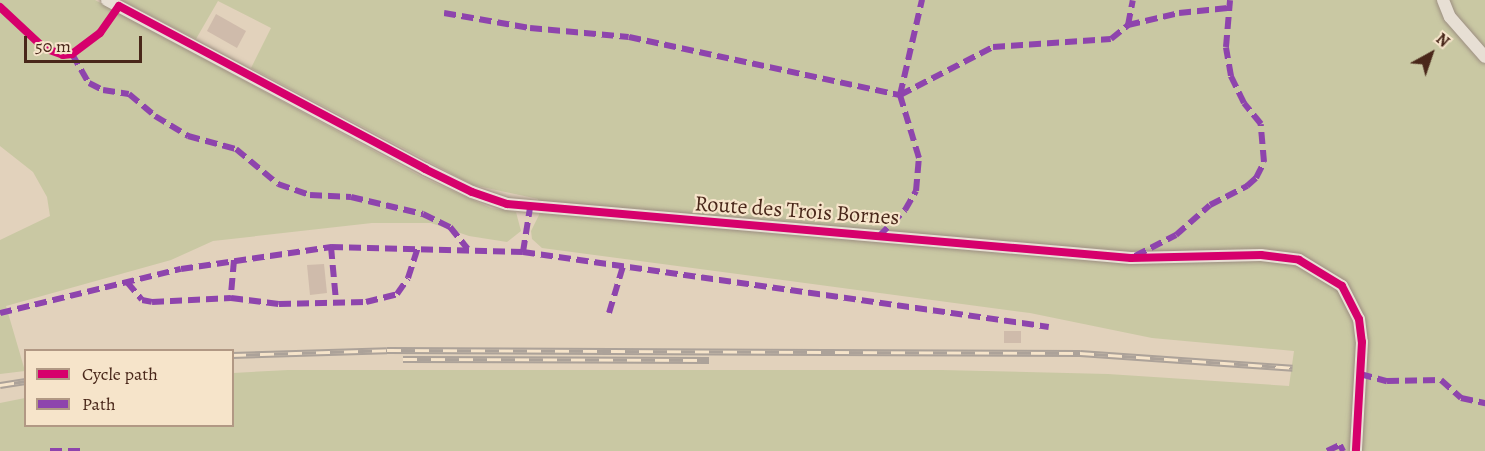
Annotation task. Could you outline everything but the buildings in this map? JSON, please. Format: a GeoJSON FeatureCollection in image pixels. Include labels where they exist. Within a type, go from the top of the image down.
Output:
{"type":"FeatureCollection","features":[{"type":"Feature","properties":{"kind":"street","name":"Route des Trois Bornes"},"geometry":{"type":"LineString","coordinates":[[106,0],[434,174],[472,192],[507,204],[1131,258],[1261,255],[1299,260],[1342,286],[1359,319],[1362,342],[1356,451]]}},
{"type":"Feature","properties":{"kind":"street"},"geometry":{"type":"LineString","coordinates":[[1443,0],[1450,17],[1485,57]]}},
{"type":"Feature","properties":{"kind":"green space"},"geometry":{"type":"Polygon","coordinates":[[[0,0],[95,0],[424,178],[491,208],[516,212],[521,231],[507,242],[469,236],[431,223],[372,223],[213,241],[171,260],[6,306],[24,371],[0,374],[0,240],[50,216],[47,197],[33,172],[0,146],[0,0]]]}},
{"type":"Feature","properties":{"kind":"green space"},"geometry":{"type":"Polygon","coordinates":[[[121,0],[1485,0],[1485,451],[0,451],[0,403],[24,398],[24,427],[234,427],[234,373],[288,370],[942,370],[1108,374],[1289,386],[1294,351],[1152,338],[1030,313],[542,248],[532,239],[531,231],[539,215],[538,199],[473,185],[251,68],[271,28],[218,1],[196,39],[121,0]]]}},
{"type":"Feature","properties":{"kind":"railway"},"geometry":{"type":"LineString","coordinates":[[234,355],[387,350],[1080,353],[1292,368]]}},
{"type":"Feature","properties":{"kind":"railway"},"geometry":{"type":"LineString","coordinates":[[403,359],[709,360]]}},
{"type":"Feature","properties":{"kind":"railway"},"geometry":{"type":"LineString","coordinates":[[0,385],[24,381]]}},
{"type":"Feature","properties":{"kind":"marked path"},"geometry":{"type":"LineString","coordinates":[[879,236],[905,210],[916,191],[919,158],[900,95],[922,0]]}},
{"type":"Feature","properties":{"kind":"marked path"},"geometry":{"type":"LineString","coordinates":[[444,13],[530,28],[629,37],[900,95],[993,47],[1111,39],[1128,25],[1133,0]]}},
{"type":"Feature","properties":{"kind":"marked path"},"geometry":{"type":"LineString","coordinates":[[1135,256],[1176,235],[1210,205],[1247,186],[1256,178],[1264,162],[1261,124],[1244,103],[1231,76],[1226,47],[1230,0]]}},
{"type":"Feature","properties":{"kind":"marked path"},"geometry":{"type":"LineString","coordinates":[[1128,25],[1179,13],[1228,8]]}},
{"type":"Feature","properties":{"kind":"marked path"},"geometry":{"type":"LineString","coordinates":[[72,54],[89,83],[103,90],[129,94],[155,116],[188,136],[236,149],[278,184],[310,195],[351,197],[423,214],[450,227],[468,249]]}},
{"type":"Feature","properties":{"kind":"marked path"},"geometry":{"type":"LineString","coordinates":[[0,313],[181,269],[331,247],[523,252],[530,208]]}},
{"type":"Feature","properties":{"kind":"marked path"},"geometry":{"type":"LineString","coordinates":[[331,247],[336,301]]}},
{"type":"Feature","properties":{"kind":"marked path"},"geometry":{"type":"LineString","coordinates":[[234,260],[231,298],[279,304],[366,302],[397,294],[408,278],[418,247]]}},
{"type":"Feature","properties":{"kind":"marked path"},"geometry":{"type":"LineString","coordinates":[[523,252],[1049,327]]}},
{"type":"Feature","properties":{"kind":"marked path"},"geometry":{"type":"LineString","coordinates":[[609,313],[623,266]]}},
{"type":"Feature","properties":{"kind":"marked path"},"geometry":{"type":"LineString","coordinates":[[127,282],[142,300],[152,302],[231,298]]}},
{"type":"Feature","properties":{"kind":"marked path"},"geometry":{"type":"LineString","coordinates":[[1360,374],[1387,381],[1441,380],[1461,398],[1485,403]]}},
{"type":"Feature","properties":{"kind":"marked path"},"geometry":{"type":"LineString","coordinates":[[1327,451],[1340,445],[1343,451]]}},
{"type":"Feature","properties":{"kind":"marked path"},"geometry":{"type":"LineString","coordinates":[[50,451],[84,451]]}},
{"type":"Feature","properties":{"kind":"cycle path"},"geometry":{"type":"LineString","coordinates":[[0,7],[44,48],[63,55],[72,54],[100,33],[119,6],[425,169],[472,192],[507,204],[1131,258],[1261,255],[1299,260],[1342,286],[1359,319],[1362,342],[1356,451]]}}]}
